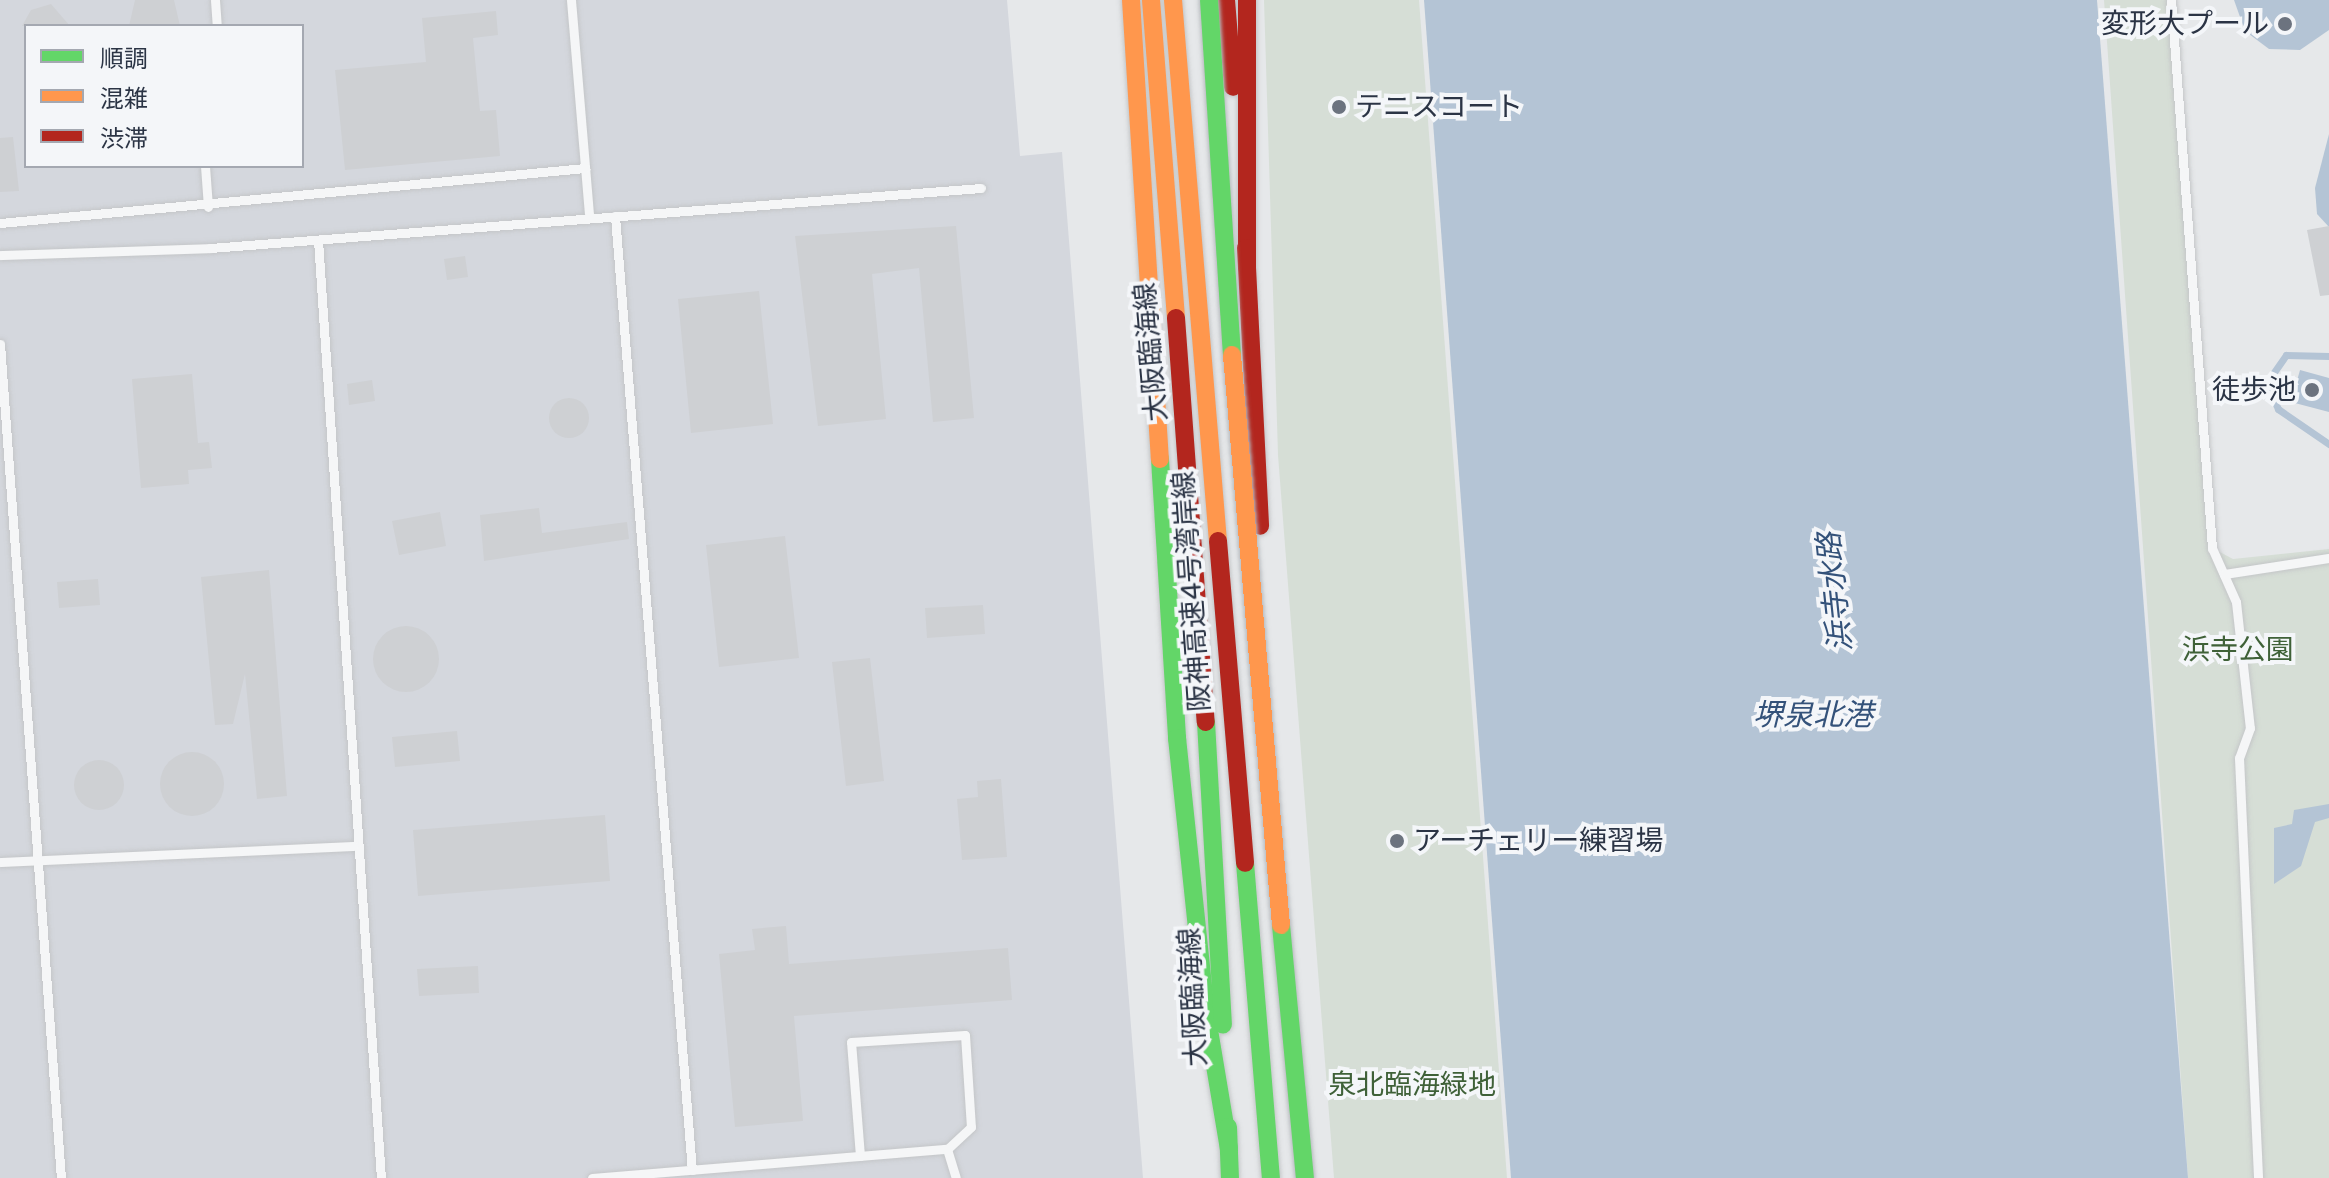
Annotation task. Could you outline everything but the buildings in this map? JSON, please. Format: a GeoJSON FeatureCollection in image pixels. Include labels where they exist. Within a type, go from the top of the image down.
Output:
{"type":"FeatureCollection","features":[{"type":"Feature","properties":{"kind":"main road"},"geometry":{"type":"LineString","coordinates":[[1131,0],[1177,738],[1206,1012],[1229,1149]]}},
{"type":"Feature","properties":{"kind":"main road","name":"大阪臨海線"},"geometry":{"type":"LineString","coordinates":[[1151,0],[1201,631],[1230,1178]]}},
{"type":"Feature","properties":{"kind":"main road","name":"阪神高速4号湾岸線"},"geometry":{"type":"LineString","coordinates":[[1173,0],[1271,1178]]}},
{"type":"Feature","properties":{"kind":"main road","name":"阪神高速4号湾岸線"},"geometry":{"type":"LineString","coordinates":[[1209,0],[1243,514],[1305,1178]]}},
{"type":"Feature","properties":{"kind":"main road"},"geometry":{"type":"LineString","coordinates":[[1226,0],[1247,267],[1293,1178]]}},
{"type":"Feature","properties":{"kind":"main road"},"geometry":{"type":"LineString","coordinates":[[1247,0],[1250,27],[1247,267]]}},
{"type":"Feature","properties":{"kind":"lane"},"geometry":{"type":"LineString","coordinates":[[215,0],[217,24]]}},
{"type":"Feature","properties":{"kind":"lane"},"geometry":{"type":"LineString","coordinates":[[571,0],[589,213]]}},
{"type":"Feature","properties":{"kind":"lane"},"geometry":{"type":"LineString","coordinates":[[2171,0],[2212,548],[2236,602],[2250,728],[2239,758],[2258,1178]]}},
{"type":"Feature","properties":{"kind":"lane"},"geometry":{"type":"LineString","coordinates":[[205,168],[208,207]]}},
{"type":"Feature","properties":{"kind":"lane"},"geometry":{"type":"LineString","coordinates":[[0,223],[208,207],[585,168]]}},
{"type":"Feature","properties":{"kind":"lane"},"geometry":{"type":"LineString","coordinates":[[0,255],[318,240],[589,213],[615,216],[981,188]]}},
{"type":"Feature","properties":{"kind":"lane"},"geometry":{"type":"LineString","coordinates":[[615,216],[692,1170]]}},
{"type":"Feature","properties":{"kind":"lane"},"geometry":{"type":"LineString","coordinates":[[318,240],[354,846],[381,1178]]}},
{"type":"Feature","properties":{"kind":"lane"},"geometry":{"type":"LineString","coordinates":[[0,344],[61,1178]]}},
{"type":"Feature","properties":{"kind":"lane"},"geometry":{"type":"LineString","coordinates":[[2224,574],[2329,558]]}},
{"type":"Feature","properties":{"kind":"lane"},"geometry":{"type":"LineString","coordinates":[[0,862],[354,846]]}},
{"type":"Feature","properties":{"kind":"lane"},"geometry":{"type":"LineString","coordinates":[[592,1178],[947,1149],[971,1127],[965,1035],[851,1042],[860,1156]]}},
{"type":"Feature","properties":{"kind":"lane"},"geometry":{"type":"LineString","coordinates":[[947,1149],[956,1178]]}},
{"type":"Feature","properties":{"kind":"shaded area"},"geometry":{"type":"Polygon","coordinates":[[[0,0],[1007,0],[1020,156],[1062,152],[1143,1178],[0,1178],[0,0]]]}},
{"type":"Feature","properties":{"kind":"green space","name":"泉北臨海緑地"},"geometry":{"type":"Polygon","coordinates":[[[1264,0],[1419,0],[1507,1178],[1334,1178],[1278,455],[1264,0]]]}},
{"type":"Feature","properties":{"kind":"green space","name":"浜寺公園"},"geometry":{"type":"Polygon","coordinates":[[[2104,0],[2171,0],[2212,548],[2233,559],[2329,549],[2329,1178],[2188,1178],[2104,0]]]}},
{"type":"Feature","properties":{"kind":"water","name":"堺泉北港"},"geometry":{"type":"Polygon","coordinates":[[[1424,0],[2097,0],[2188,1178],[1511,1178],[1424,0]]]}},
{"type":"Feature","properties":{"kind":"water","name":"変形大プール"},"geometry":{"type":"Polygon","coordinates":[[[2234,0],[2329,0],[2329,30],[2300,50],[2269,49],[2245,31],[2234,0]]]}},
{"type":"Feature","properties":{"kind":"water"},"geometry":{"type":"Polygon","coordinates":[[[2329,134],[2329,227],[2317,214],[2315,188],[2329,134]]]}},
{"type":"Feature","properties":{"kind":"water","name":"徒歩池"},"geometry":{"type":"Polygon","coordinates":[[[2300,370],[2329,378],[2329,412],[2291,402],[2300,370]]]}},
{"type":"Feature","properties":{"kind":"water"},"geometry":{"type":"Polygon","coordinates":[[[2329,804],[2329,818],[2315,822],[2301,866],[2274,884],[2274,828],[2292,824],[2294,810],[2329,804]]]}},
{"type":"Feature","properties":{"kind":"waterway"},"geometry":{"type":"LineString","coordinates":[[2329,356],[2286,355],[2266,384],[2278,409],[2329,444]]}},
{"type":"Feature","properties":{"kind":"traffic: fast"},"geometry":{"type":"LineString","coordinates":[[1209,0],[1232,355]]}},
{"type":"Feature","properties":{"kind":"traffic: fast"},"geometry":{"type":"LineString","coordinates":[[1160,459],[1177,738],[1206,1012],[1229,1149]]}},
{"type":"Feature","properties":{"kind":"traffic: fast"},"geometry":{"type":"LineString","coordinates":[[1206,722],[1223,1025]]}},
{"type":"Feature","properties":{"kind":"traffic: fast"},"geometry":{"type":"LineString","coordinates":[[1245,863],[1271,1178]]}},
{"type":"Feature","properties":{"kind":"traffic: fast"},"geometry":{"type":"LineString","coordinates":[[1281,925],[1305,1178]]}},
{"type":"Feature","properties":{"kind":"traffic: fast"},"geometry":{"type":"LineString","coordinates":[[1228,1127],[1230,1178]]}},
{"type":"Feature","properties":{"kind":"traffic: slow"},"geometry":{"type":"LineString","coordinates":[[1131,0],[1160,459]]}},
{"type":"Feature","properties":{"kind":"traffic: slow"},"geometry":{"type":"LineString","coordinates":[[1151,0],[1176,318]]}},
{"type":"Feature","properties":{"kind":"traffic: slow"},"geometry":{"type":"LineString","coordinates":[[1173,0],[1218,541]]}},
{"type":"Feature","properties":{"kind":"traffic: slow"},"geometry":{"type":"LineString","coordinates":[[1232,355],[1281,925]]}},
{"type":"Feature","properties":{"kind":"traffic: jam"},"geometry":{"type":"LineString","coordinates":[[1226,0],[1233,87]]}},
{"type":"Feature","properties":{"kind":"traffic: jam"},"geometry":{"type":"LineString","coordinates":[[1247,0],[1247,267]]}},
{"type":"Feature","properties":{"kind":"traffic: jam"},"geometry":{"type":"LineString","coordinates":[[1246,248],[1260,526]]}},
{"type":"Feature","properties":{"kind":"traffic: jam"},"geometry":{"type":"LineString","coordinates":[[1176,318],[1206,722]]}},
{"type":"Feature","properties":{"kind":"traffic: jam"},"geometry":{"type":"LineString","coordinates":[[1218,541],[1245,863]]}},
{"type":"Feature","properties":{"kind":"place","name":"変形大プール"},"geometry":{"type":"Point","coordinates":[2285,24]}},
{"type":"Feature","properties":{"kind":"place","name":"テニスコート"},"geometry":{"type":"Point","coordinates":[1339,107]}},
{"type":"Feature","properties":{"kind":"place","name":"徒歩池"},"geometry":{"type":"Point","coordinates":[2312,390]}},
{"type":"Feature","properties":{"kind":"place","name":"アーチェリー練習場"},"geometry":{"type":"Point","coordinates":[1397,841]}},
{"type":"Feature","properties":{"kind":"water label","name":"浜寺水路"},"geometry":{"type":"Point","coordinates":[1836,592]}}]}
